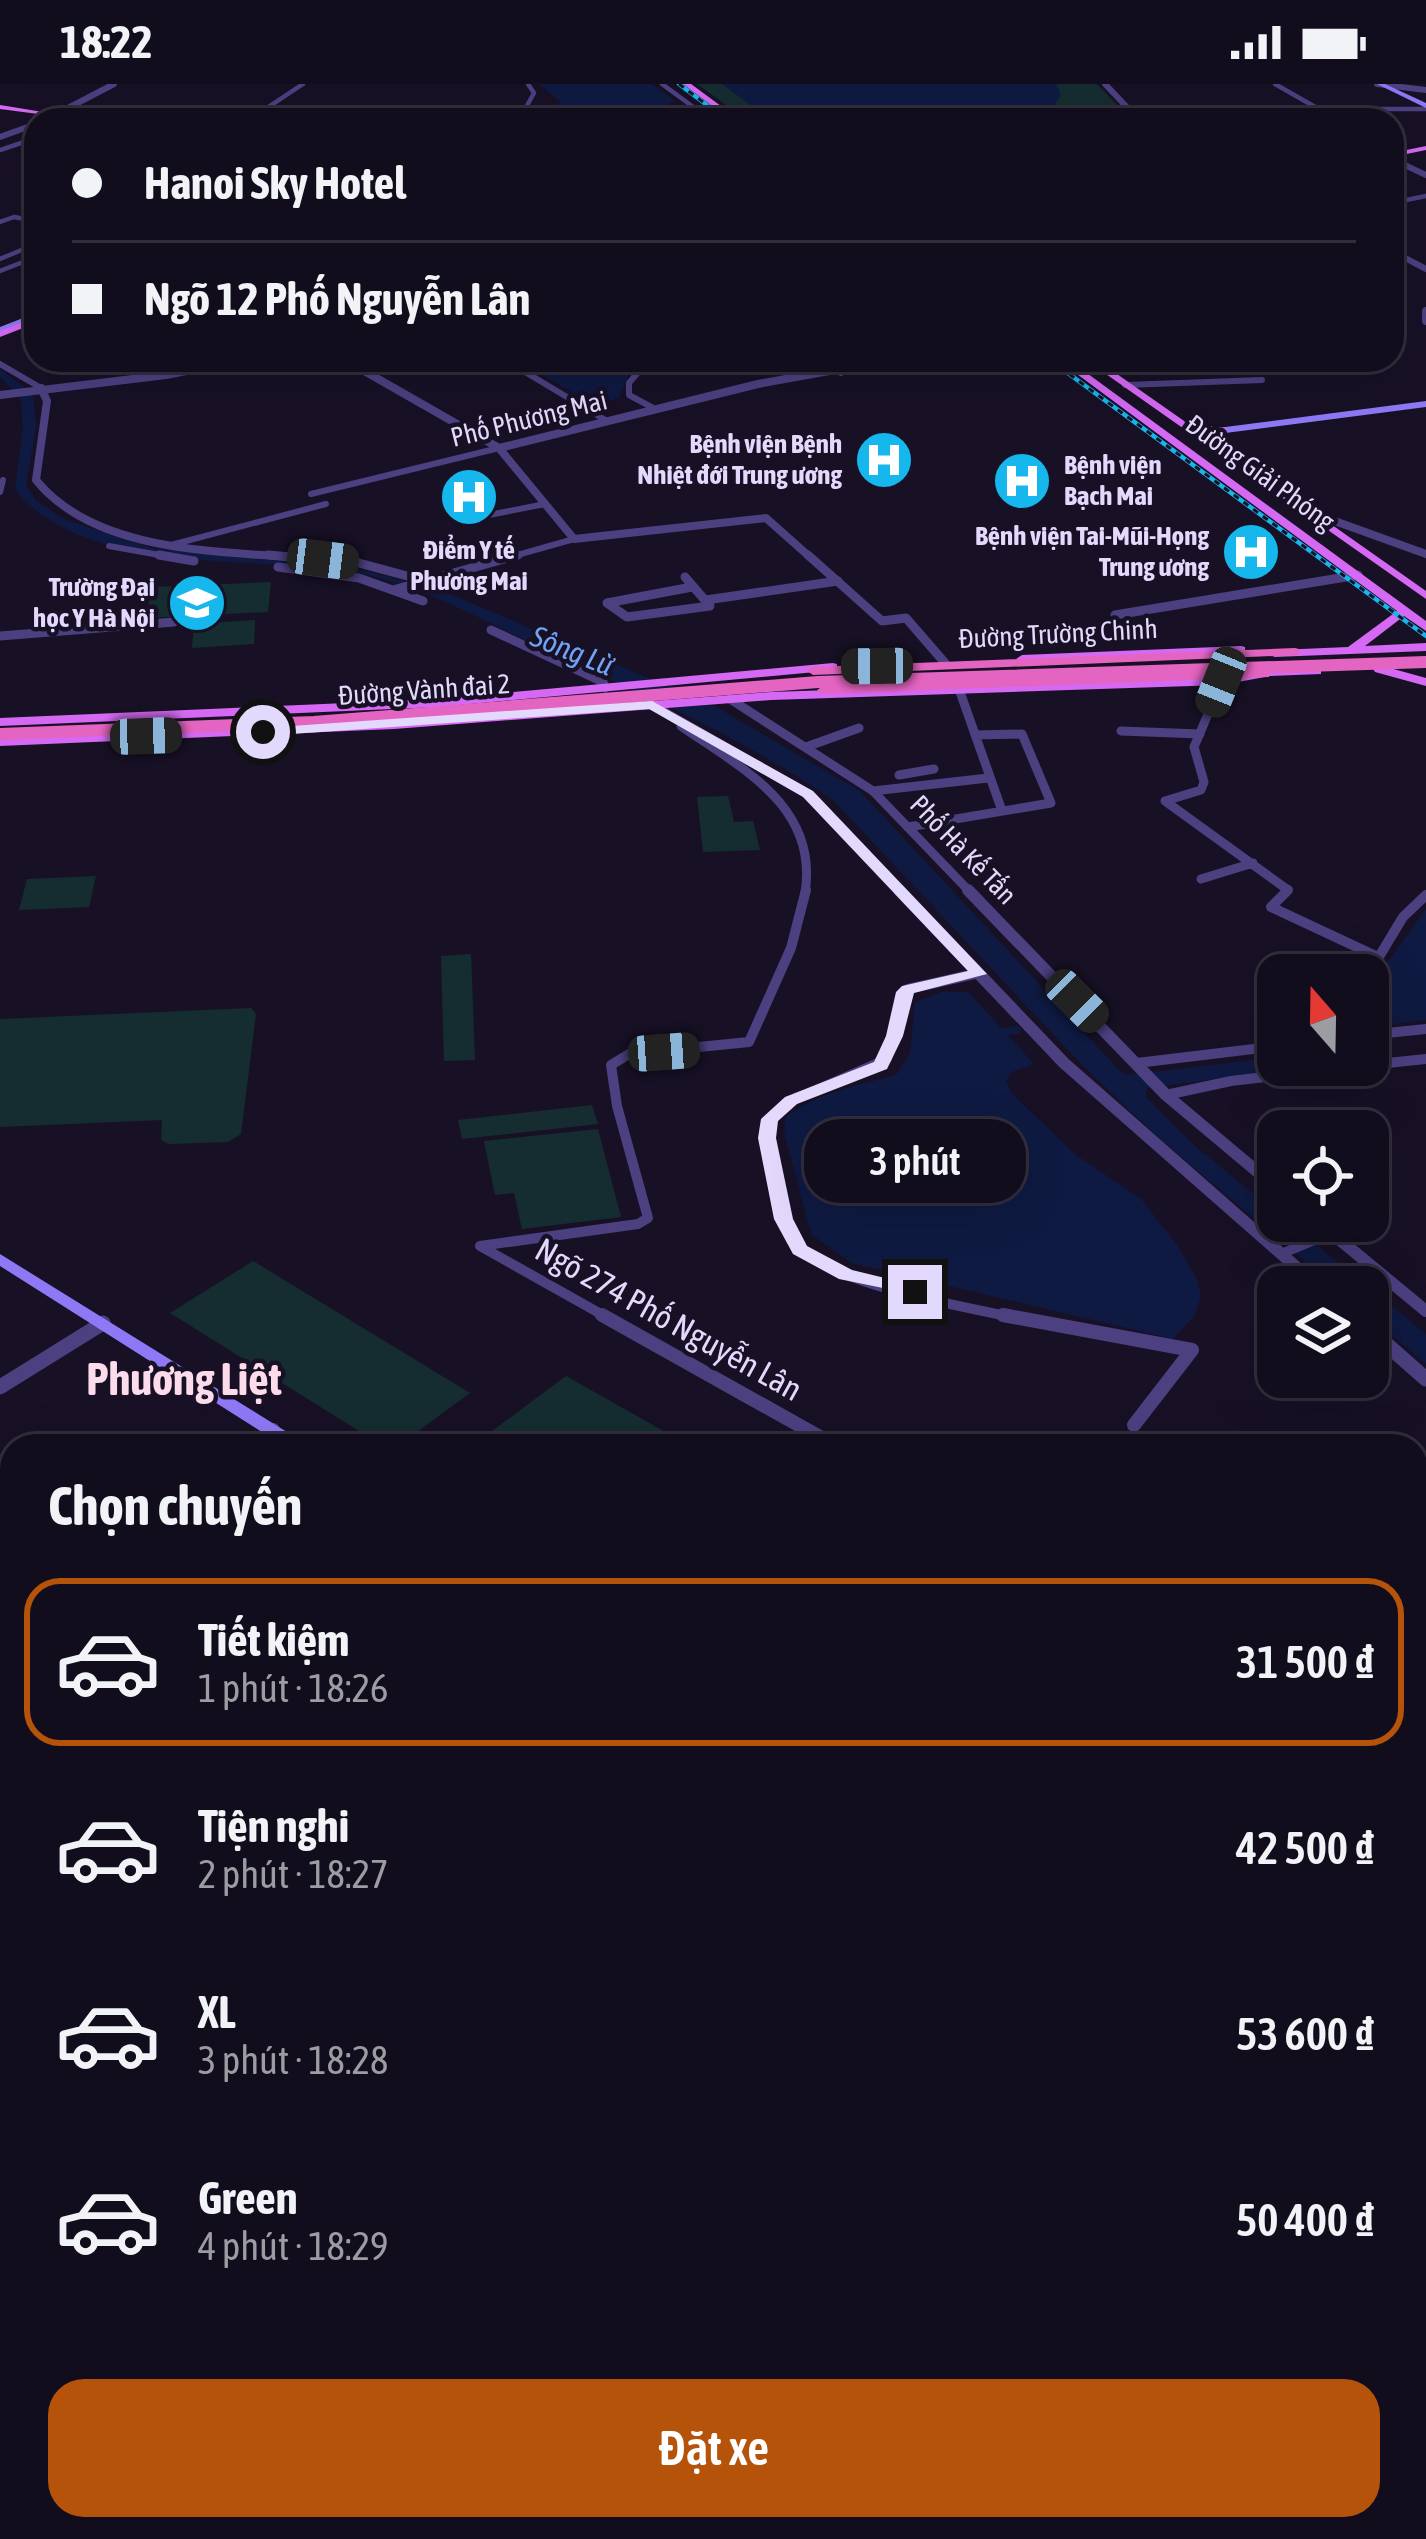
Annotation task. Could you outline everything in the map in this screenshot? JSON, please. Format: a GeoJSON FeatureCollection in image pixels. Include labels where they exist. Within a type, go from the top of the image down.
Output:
{"type":"FeatureCollection","features":[{"type":"Feature","properties":{"kind":"highway"},"geometry":{"type":"LineString","coordinates":[[574,699],[812,671],[1295,652]]}},
{"type":"Feature","properties":{"kind":"highway","name":"Đường Vành đai 2"},"geometry":{"type":"LineString","coordinates":[[0,731],[314,722],[818,682],[1424,656]]}},
{"type":"Feature","properties":{"kind":"highway"},"geometry":{"type":"LineString","coordinates":[[574,699],[1265,674]]}},
{"type":"Feature","properties":{"kind":"main road"},"geometry":{"type":"LineString","coordinates":[[686,84],[719,108]]}},
{"type":"Feature","properties":{"kind":"main road"},"geometry":{"type":"LineString","coordinates":[[1382,84],[1426,107]]}},
{"type":"Feature","properties":{"kind":"main road","name":"Đường Giải Phóng"},"geometry":{"type":"LineString","coordinates":[[1079,372],[1426,624]]}},
{"type":"Feature","properties":{"kind":"main road","name":"Đường Giải Phóng"},"geometry":{"type":"LineString","coordinates":[[1107,372],[1426,596]]}},
{"type":"Feature","properties":{"kind":"main road"},"geometry":{"type":"LineString","coordinates":[[1101,388],[1124,385]]}},
{"type":"Feature","properties":{"kind":"main road"},"geometry":{"type":"LineString","coordinates":[[1196,436],[1426,404]]}},
{"type":"Feature","properties":{"kind":"main road"},"geometry":{"type":"LineString","coordinates":[[1181,425],[1226,432]]}},
{"type":"Feature","properties":{"kind":"main road"},"geometry":{"type":"LineString","coordinates":[[1214,450],[1214,441],[1226,432]]}},
{"type":"Feature","properties":{"kind":"main road"},"geometry":{"type":"LineString","coordinates":[[1261,483],[1426,624]]}},
{"type":"Feature","properties":{"kind":"main road"},"geometry":{"type":"LineString","coordinates":[[1237,484],[1426,605]]}},
{"type":"Feature","properties":{"kind":"main road"},"geometry":{"type":"LineString","coordinates":[[1352,650],[1404,611]]}},
{"type":"Feature","properties":{"kind":"main road","name":"Đường Trường Chinh"},"geometry":{"type":"LineString","coordinates":[[0,731],[48,720],[438,704],[752,674],[945,663],[1352,650],[1424,656]]}},
{"type":"Feature","properties":{"kind":"main road","name":"Đường Trường Chinh"},"geometry":{"type":"LineString","coordinates":[[771,696],[908,676],[1295,652]]}},
{"type":"Feature","properties":{"kind":"main road","name":"Đường Trường Chinh"},"geometry":{"type":"LineString","coordinates":[[752,674],[1265,674],[1379,669],[1424,656]]}},
{"type":"Feature","properties":{"kind":"main road"},"geometry":{"type":"LineString","coordinates":[[1379,669],[1426,682]]}},
{"type":"Feature","properties":{"kind":"main road","name":"Đường Trường Chinh"},"geometry":{"type":"LineString","coordinates":[[0,731],[42,741],[432,722],[771,696],[1222,681],[1265,674]]}},
{"type":"Feature","properties":{"kind":"main road"},"geometry":{"type":"LineString","coordinates":[[432,722],[438,704]]}},
{"type":"Feature","properties":{"kind":"main road"},"geometry":{"type":"LineString","coordinates":[[42,741],[48,720]]}},
{"type":"Feature","properties":{"kind":"main road"},"geometry":{"type":"LineString","coordinates":[[0,1259],[279,1434]]}},
{"type":"Feature","properties":{"kind":"street"},"geometry":{"type":"LineString","coordinates":[[68,108],[114,84]]}},
{"type":"Feature","properties":{"kind":"street"},"geometry":{"type":"LineString","coordinates":[[267,108],[303,84]]}},
{"type":"Feature","properties":{"kind":"street"},"geometry":{"type":"LineString","coordinates":[[662,84],[695,108]]}},
{"type":"Feature","properties":{"kind":"street"},"geometry":{"type":"LineString","coordinates":[[1105,84],[1128,108]]}},
{"type":"Feature","properties":{"kind":"street"},"geometry":{"type":"LineString","coordinates":[[1275,84],[1317,108]]}},
{"type":"Feature","properties":{"kind":"street"},"geometry":{"type":"LineString","coordinates":[[1382,84],[1426,90]]}},
{"type":"Feature","properties":{"kind":"street"},"geometry":{"type":"LineString","coordinates":[[1404,113],[1421,121]]}},
{"type":"Feature","properties":{"kind":"street"},"geometry":{"type":"LineString","coordinates":[[1426,311],[1426,321]]}},
{"type":"Feature","properties":{"kind":"street"},"geometry":{"type":"LineString","coordinates":[[0,364],[47,395],[36,480],[41,493],[63,510],[130,537],[354,562],[418,581]]}},
{"type":"Feature","properties":{"kind":"street"},"geometry":{"type":"LineString","coordinates":[[0,395],[181,372]]}},
{"type":"Feature","properties":{"kind":"street"},"geometry":{"type":"LineString","coordinates":[[366,372],[499,448],[574,539]]}},
{"type":"Feature","properties":{"kind":"street"},"geometry":{"type":"LineString","coordinates":[[525,372],[607,421]]}},
{"type":"Feature","properties":{"kind":"street"},"geometry":{"type":"LineString","coordinates":[[638,372],[629,383],[629,395],[655,409]]}},
{"type":"Feature","properties":{"kind":"street","name":"Phố Phương Mai"},"geometry":{"type":"LineString","coordinates":[[171,545],[326,504],[311,494],[812,372]]}},
{"type":"Feature","properties":{"kind":"street"},"geometry":{"type":"LineString","coordinates":[[1124,385],[1262,380]]}},
{"type":"Feature","properties":{"kind":"street"},"geometry":{"type":"LineString","coordinates":[[0,492],[3,480]]}},
{"type":"Feature","properties":{"kind":"street"},"geometry":{"type":"LineString","coordinates":[[463,520],[545,503]]}},
{"type":"Feature","properties":{"kind":"street"},"geometry":{"type":"LineString","coordinates":[[1307,511],[1426,554]]}},
{"type":"Feature","properties":{"kind":"street"},"geometry":{"type":"LineString","coordinates":[[397,588],[574,539],[760,516],[882,622],[906,618],[945,663]]}},
{"type":"Feature","properties":{"kind":"street"},"geometry":{"type":"LineString","coordinates":[[1342,536],[1362,531]]}},
{"type":"Feature","properties":{"kind":"street"},"geometry":{"type":"LineString","coordinates":[[130,537],[111,545],[194,561]]}},
{"type":"Feature","properties":{"kind":"street"},"geometry":{"type":"LineString","coordinates":[[278,567],[359,578],[397,588],[422,601]]}},
{"type":"Feature","properties":{"kind":"street"},"geometry":{"type":"LineString","coordinates":[[1115,616],[1358,575]]}},
{"type":"Feature","properties":{"kind":"street"},"geometry":{"type":"LineString","coordinates":[[685,577],[710,607],[639,616],[615,612],[607,603],[610,598],[692,586]]}},
{"type":"Feature","properties":{"kind":"street"},"geometry":{"type":"LineString","coordinates":[[706,600],[838,581]]}},
{"type":"Feature","properties":{"kind":"street"},"geometry":{"type":"LineString","coordinates":[[0,636],[174,622]]}},
{"type":"Feature","properties":{"kind":"street"},"geometry":{"type":"LineString","coordinates":[[490,630],[603,682],[605,688]]}},
{"type":"Feature","properties":{"kind":"street"},"geometry":{"type":"LineString","coordinates":[[1222,681],[1194,747],[1204,782],[1201,790],[1166,801],[1288,890],[1271,907],[1372,954]]}},
{"type":"Feature","properties":{"kind":"street"},"geometry":{"type":"LineString","coordinates":[[959,689],[1001,808]]}},
{"type":"Feature","properties":{"kind":"street","name":"Phố Hà Kế Tấn"},"geometry":{"type":"LineString","coordinates":[[724,699],[873,791],[1162,1091],[1257,1171]]}},
{"type":"Feature","properties":{"kind":"street"},"geometry":{"type":"LineString","coordinates":[[652,705],[808,794],[1073,1071],[1298,1266]]}},
{"type":"Feature","properties":{"kind":"street","name":"Ngõ 274 Phố Nguyễn Lân"},"geometry":{"type":"LineString","coordinates":[[687,724],[681,726],[763,782],[796,820],[810,862],[800,922],[749,1042],[629,1054],[611,1064],[617,1106],[648,1218],[638,1224],[480,1246],[814,1434]]}},
{"type":"Feature","properties":{"kind":"street"},"geometry":{"type":"LineString","coordinates":[[806,747],[859,728]]}},
{"type":"Feature","properties":{"kind":"street"},"geometry":{"type":"LineString","coordinates":[[1121,731],[1200,734]]}},
{"type":"Feature","properties":{"kind":"street"},"geometry":{"type":"LineString","coordinates":[[908,827],[1051,803],[1022,734],[974,735]]}},
{"type":"Feature","properties":{"kind":"street"},"geometry":{"type":"LineString","coordinates":[[899,775],[931,763],[939,780]]}},
{"type":"Feature","properties":{"kind":"street"},"geometry":{"type":"LineString","coordinates":[[873,791],[988,778]]}},
{"type":"Feature","properties":{"kind":"street"},"geometry":{"type":"LineString","coordinates":[[1201,879],[1253,863]]}},
{"type":"Feature","properties":{"kind":"street"},"geometry":{"type":"LineString","coordinates":[[1380,954],[1423,901]]}},
{"type":"Feature","properties":{"kind":"street"},"geometry":{"type":"LineString","coordinates":[[979,974],[908,989],[902,995],[895,1036],[881,1065],[791,1101],[770,1119],[767,1138],[788,1235],[800,1250],[846,1274],[1192,1350],[1134,1425]]}},
{"type":"Feature","properties":{"kind":"street"},"geometry":{"type":"LineString","coordinates":[[1389,1032],[1426,1028]]}},
{"type":"Feature","properties":{"kind":"street"},"geometry":{"type":"LineString","coordinates":[[1140,1067],[1257,1049]]}},
{"type":"Feature","properties":{"kind":"street"},"geometry":{"type":"LineString","coordinates":[[1389,1063],[1426,1059]]}},
{"type":"Feature","properties":{"kind":"street"},"geometry":{"type":"LineString","coordinates":[[1162,1091],[1257,1078]]}},
{"type":"Feature","properties":{"kind":"street"},"geometry":{"type":"LineString","coordinates":[[1285,1253],[1309,1242]]}},
{"type":"Feature","properties":{"kind":"street"},"geometry":{"type":"LineString","coordinates":[[1337,1242],[1426,1311]]}},
{"type":"Feature","properties":{"kind":"street"},"geometry":{"type":"LineString","coordinates":[[0,1387],[103,1323]]}},
{"type":"Feature","properties":{"kind":"street"},"geometry":{"type":"LineString","coordinates":[[1389,1346],[1426,1379]]}},
{"type":"Feature","properties":{"kind":"street"},"geometry":{"type":"LineString","coordinates":[[268,1434],[273,1430]]}},
{"type":"Feature","properties":{"kind":"green space"},"geometry":{"type":"Polygon","coordinates":[[[697,84],[1097,84],[1120,108],[730,108],[697,84]]]}},
{"type":"Feature","properties":{"kind":"green space"},"geometry":{"type":"Polygon","coordinates":[[[271,582],[268,612],[147,618],[151,587],[271,582]]]}},
{"type":"Feature","properties":{"kind":"green space"},"geometry":{"type":"Polygon","coordinates":[[[255,620],[254,644],[192,648],[194,624],[255,620]]]}},
{"type":"Feature","properties":{"kind":"green space"},"geometry":{"type":"Polygon","coordinates":[[[728,796],[734,822],[753,821],[760,850],[703,852],[697,797],[728,796]]]}},
{"type":"Feature","properties":{"kind":"green space"},"geometry":{"type":"Polygon","coordinates":[[[96,876],[89,907],[19,910],[27,879],[96,876]]]}},
{"type":"Feature","properties":{"kind":"green space"},"geometry":{"type":"Polygon","coordinates":[[[471,954],[475,1060],[444,1061],[441,956],[471,954]]]}},
{"type":"Feature","properties":{"kind":"green space"},"geometry":{"type":"Polygon","coordinates":[[[251,1008],[256,1014],[241,1134],[228,1142],[169,1144],[161,1140],[162,1120],[0,1127],[0,1019],[251,1008]]]}},
{"type":"Feature","properties":{"kind":"green space"},"geometry":{"type":"Polygon","coordinates":[[[592,1105],[598,1124],[462,1139],[458,1120],[592,1105]]]}},
{"type":"Feature","properties":{"kind":"green space"},"geometry":{"type":"Polygon","coordinates":[[[598,1129],[621,1217],[522,1229],[514,1193],[495,1195],[484,1141],[598,1129]]]}},
{"type":"Feature","properties":{"kind":"green space"},"geometry":{"type":"Polygon","coordinates":[[[253,1261],[470,1393],[414,1434],[364,1434],[170,1313],[253,1261]]]}},
{"type":"Feature","properties":{"kind":"green space"},"geometry":{"type":"Polygon","coordinates":[[[566,1376],[669,1434],[488,1434],[566,1376]]]}},
{"type":"Feature","properties":{"kind":"water"},"geometry":{"type":"Polygon","coordinates":[[[539,84],[651,84],[675,101],[663,108],[551,108],[561,102],[539,84]]]}},
{"type":"Feature","properties":{"kind":"water"},"geometry":{"type":"Polygon","coordinates":[[[722,84],[1056,84],[1061,95],[1053,108],[755,108],[722,84]]]}},
{"type":"Feature","properties":{"kind":"water","name":"Sông Lừ"},"geometry":{"type":"Polygon","coordinates":[[[0,369],[33,394],[36,427],[26,485],[36,501],[64,519],[152,548],[356,568],[450,594],[718,708],[860,791],[1120,1071],[1128,1075],[1257,1060],[1257,1074],[1147,1088],[1146,1097],[1194,1145],[1257,1197],[1257,1221],[1083,1066],[834,801],[705,725],[401,584],[342,570],[167,556],[80,535],[44,516],[15,489],[23,427],[20,397],[0,377],[0,369]]]}},
{"type":"Feature","properties":{"kind":"water"},"geometry":{"type":"Polygon","coordinates":[[[537,372],[630,372],[619,398],[593,404],[537,372]]]}},
{"type":"Feature","properties":{"kind":"water"},"geometry":{"type":"Polygon","coordinates":[[[1426,909],[1426,1020],[1389,1024],[1389,960],[1426,909]]]}},
{"type":"Feature","properties":{"kind":"water"},"geometry":{"type":"Polygon","coordinates":[[[941,992],[968,992],[1034,1064],[1012,1072],[1006,1081],[1012,1094],[1076,1155],[1141,1199],[1177,1245],[1197,1279],[1201,1296],[1195,1315],[1173,1339],[852,1263],[811,1234],[784,1132],[786,1117],[825,1096],[896,1075],[910,1053],[915,1002],[941,992]]]}},
{"type":"Feature","properties":{"kind":"water"},"geometry":{"type":"Polygon","coordinates":[[[1282,1242],[1313,1242],[1342,1266],[1310,1266],[1282,1242]]]}},
{"type":"Feature","properties":{"kind":"water"},"geometry":{"type":"Polygon","coordinates":[[[1389,1304],[1426,1334],[1426,1364],[1389,1333],[1389,1304]]]}},
{"type":"Feature","properties":{"kind":"waterway"},"geometry":{"type":"LineString","coordinates":[[1005,1032],[1015,1030]]}},
{"type":"Feature","properties":{"kind":"railway"},"geometry":{"type":"LineString","coordinates":[[679,84],[711,108]]}},
{"type":"Feature","properties":{"kind":"railway"},"geometry":{"type":"LineString","coordinates":[[1066,372],[1426,636]]}},
{"type":"Feature","properties":{"kind":"place","name":"Bệnh viện Bệnh Nhiệt đới Trung ương"},"geometry":{"type":"Point","coordinates":[884,460]}},
{"type":"Feature","properties":{"kind":"place","name":"Bệnh viện Bạch Mai"},"geometry":{"type":"Point","coordinates":[1022,481]}},
{"type":"Feature","properties":{"kind":"place","name":"Điểm Y tế Phương Mai"},"geometry":{"type":"Point","coordinates":[469,497]}},
{"type":"Feature","properties":{"kind":"place","name":"Bệnh viện Tai-Mũi-Họng Trung ương"},"geometry":{"type":"Point","coordinates":[1251,552]}},
{"type":"Feature","properties":{"kind":"place","name":"Trường Đại học Y Hà Nội"},"geometry":{"type":"Point","coordinates":[197,603]}},
{"type":"Feature","properties":{"kind":"district","name":"Phương Liệt"},"geometry":{"type":"Point","coordinates":[184,1379]}},
{"type":"Feature","properties":{"kind":"route"},"geometry":{"type":"LineString","coordinates":[[263,732],[652,705],[808,794],[979,974],[908,989],[902,995],[895,1036],[881,1065],[791,1101],[770,1119],[767,1138],[783,1219],[800,1250],[846,1274],[915,1292]]}}]}
